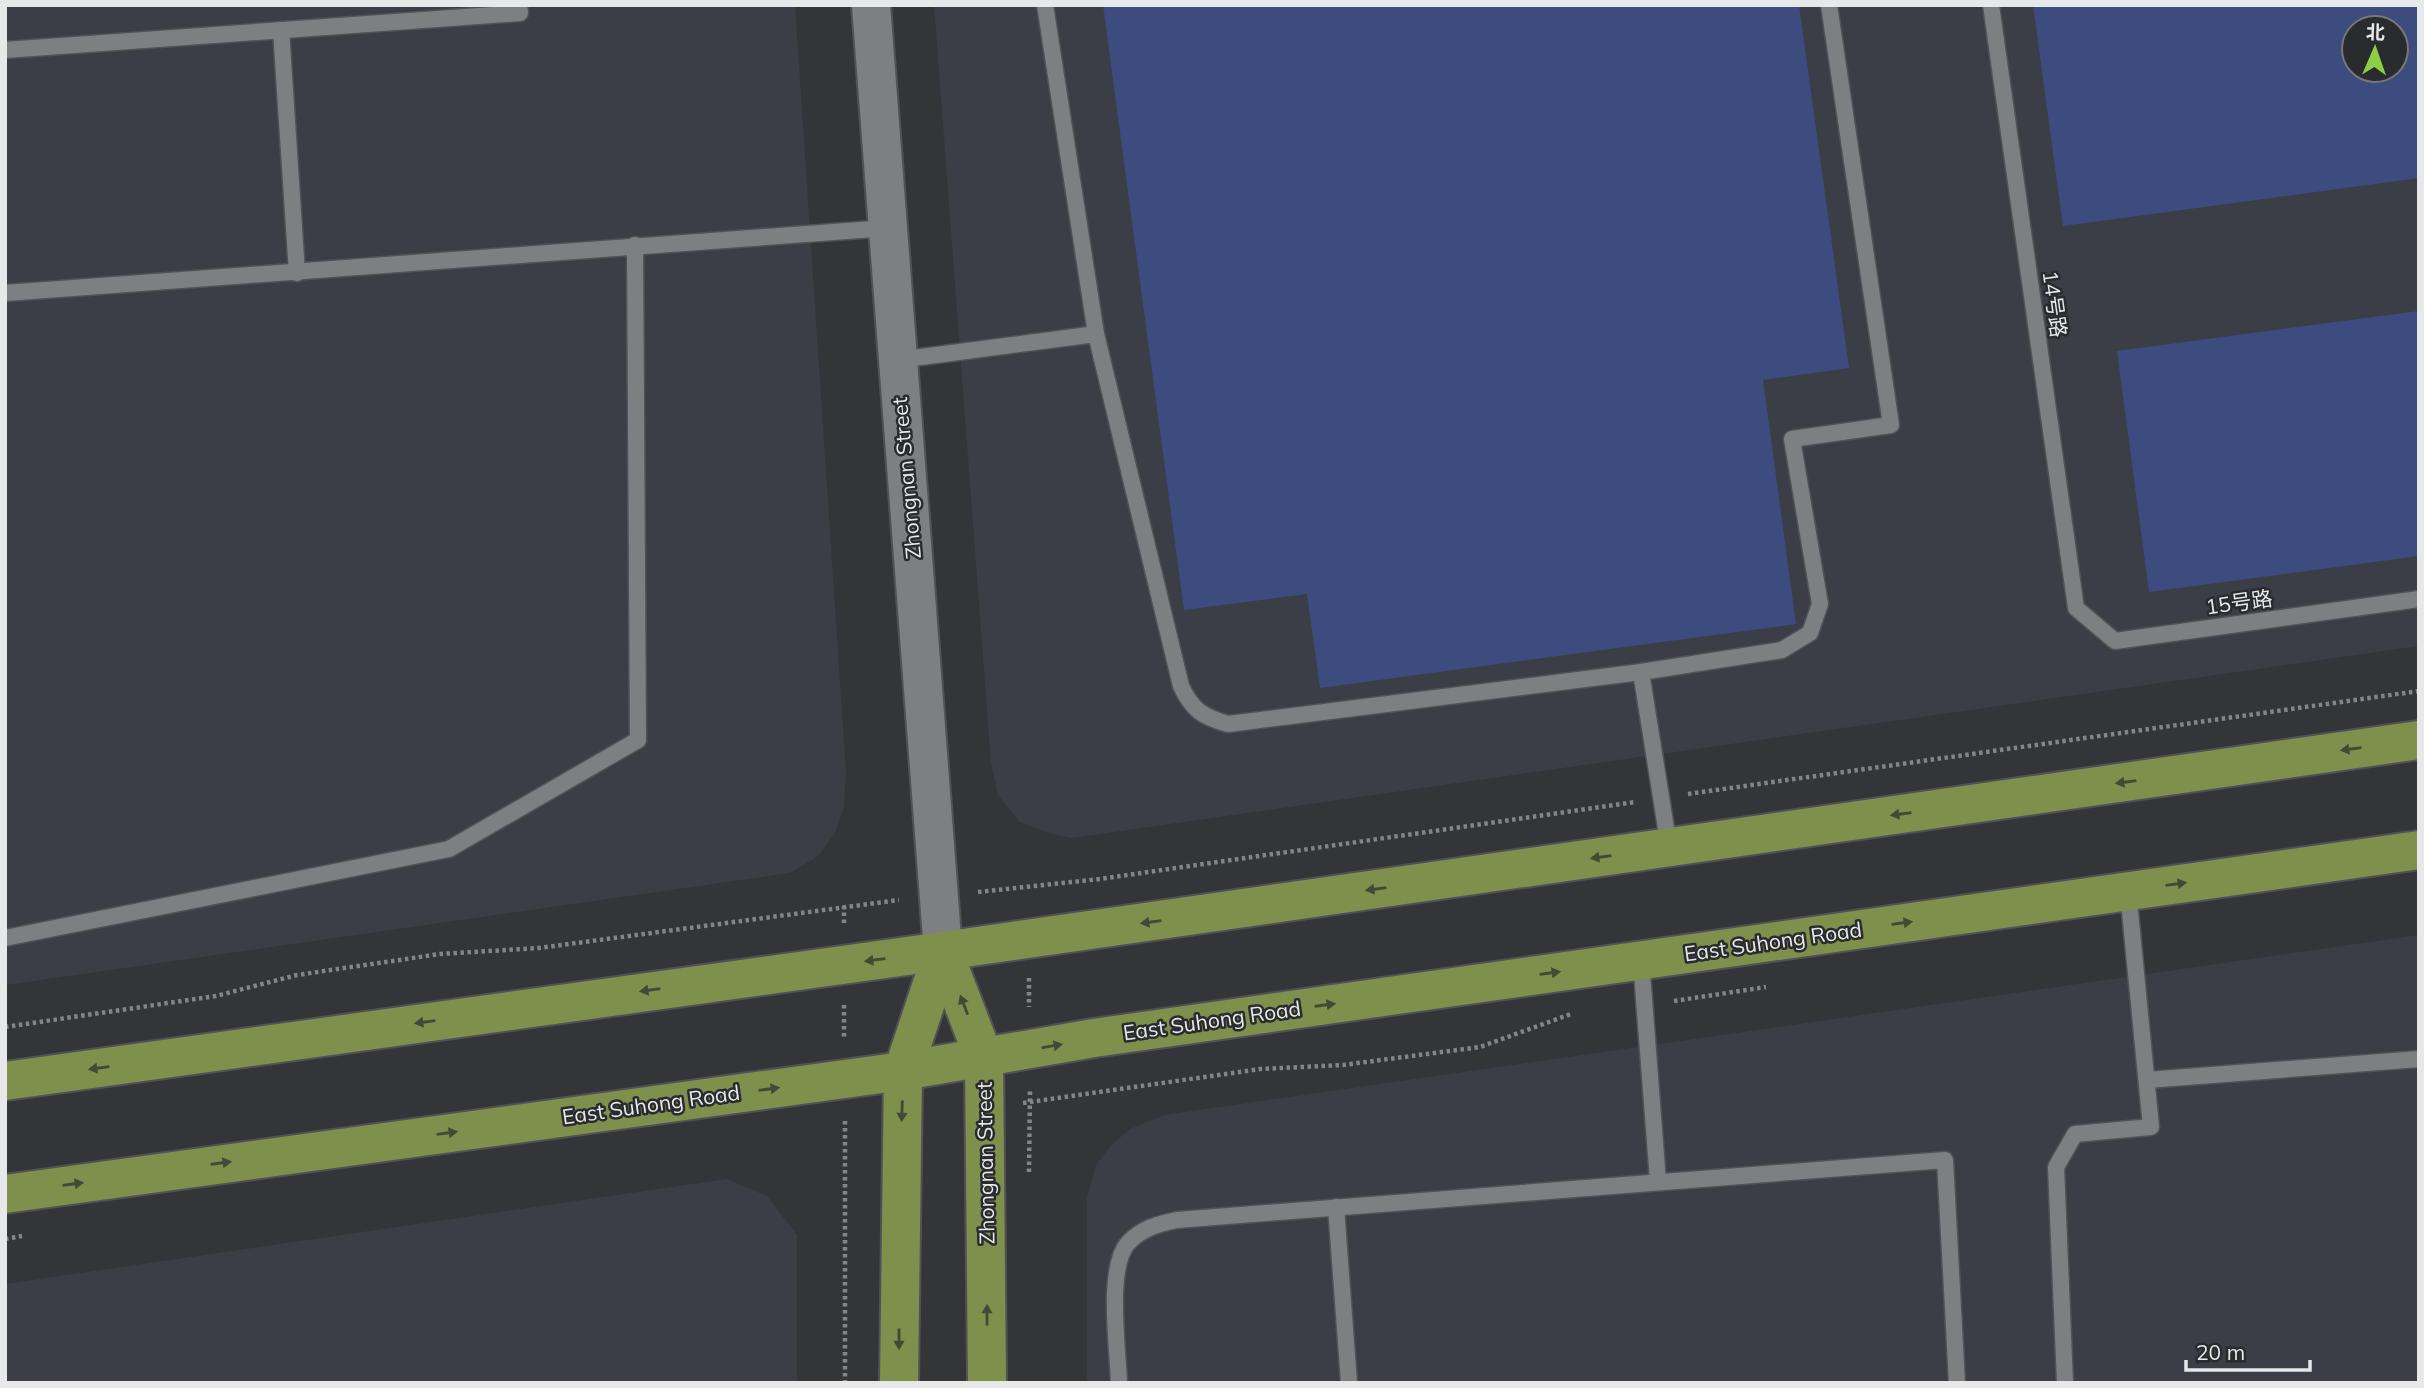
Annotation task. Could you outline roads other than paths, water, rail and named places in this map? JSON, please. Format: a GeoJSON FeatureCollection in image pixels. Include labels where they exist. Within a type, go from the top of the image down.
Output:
{"type":"FeatureCollection","features":[{"type":"Feature","properties":{"kind":"main road"},"geometry":{"type":"LineString","coordinates":[[5,1081],[943,951],[2419,740]]}},
{"type":"Feature","properties":{"kind":"main road","name":"East Suhong Road"},"geometry":{"type":"LineString","coordinates":[[5,1194],[903,1072],[1094,1038],[2419,849]]}},
{"type":"Feature","properties":{"kind":"main road","name":"Zhongnan Street"},"geometry":{"type":"LineString","coordinates":[[943,951],[984,1058],[988,1383]]}},
{"type":"Feature","properties":{"kind":"main road","name":"Zhongnan Street"},"geometry":{"type":"LineString","coordinates":[[899,1383],[903,1072],[943,951]]}},
{"type":"Feature","properties":{"kind":"street","name":"Zhongnan Street"},"geometry":{"type":"LineString","coordinates":[[871,5],[943,951]]}},
{"type":"Feature","properties":{"kind":"lane"},"geometry":{"type":"LineString","coordinates":[[5,50],[520,13],[519,5]]}},
{"type":"Feature","properties":{"kind":"lane"},"geometry":{"type":"LineString","coordinates":[[1045,5],[1096,334],[1181,686],[1190,706],[1205,718],[1228,724],[1641,672],[1783,650],[1810,633],[1820,604],[1792,439],[1891,425],[1829,5]]}},
{"type":"Feature","properties":{"kind":"lane","name":"14号路"},"geometry":{"type":"LineString","coordinates":[[1991,5],[2076,608]]}},
{"type":"Feature","properties":{"kind":"lane"},"geometry":{"type":"LineString","coordinates":[[281,30],[297,273]]}},
{"type":"Feature","properties":{"kind":"lane"},"geometry":{"type":"LineString","coordinates":[[5,293],[888,228]]}},
{"type":"Feature","properties":{"kind":"lane"},"geometry":{"type":"LineString","coordinates":[[5,938],[449,849],[638,740],[635,246]]}},
{"type":"Feature","properties":{"kind":"lane"},"geometry":{"type":"LineString","coordinates":[[898,360],[1096,334]]}},
{"type":"Feature","properties":{"kind":"lane","name":"15号路"},"geometry":{"type":"LineString","coordinates":[[2076,608],[2115,641],[2419,599]]}},
{"type":"Feature","properties":{"kind":"lane"},"geometry":{"type":"LineString","coordinates":[[1641,672],[1669,847]]}},
{"type":"Feature","properties":{"kind":"lane"},"geometry":{"type":"LineString","coordinates":[[2065,1383],[2056,1167],[2075,1134],[2151,1128],[2128,891]]}},
{"type":"Feature","properties":{"kind":"lane"},"geometry":{"type":"LineString","coordinates":[[1641,960],[1658,1181]]}},
{"type":"Feature","properties":{"kind":"lane"},"geometry":{"type":"LineString","coordinates":[[2147,1080],[2419,1059]]}},
{"type":"Feature","properties":{"kind":"lane"},"geometry":{"type":"LineString","coordinates":[[1119,1383],[1118,1264],[1127,1244],[1149,1227],[1177,1220],[1945,1160],[1957,1383]]}},
{"type":"Feature","properties":{"kind":"lane"},"geometry":{"type":"LineString","coordinates":[[1336,1207],[1349,1383]]}}]}
